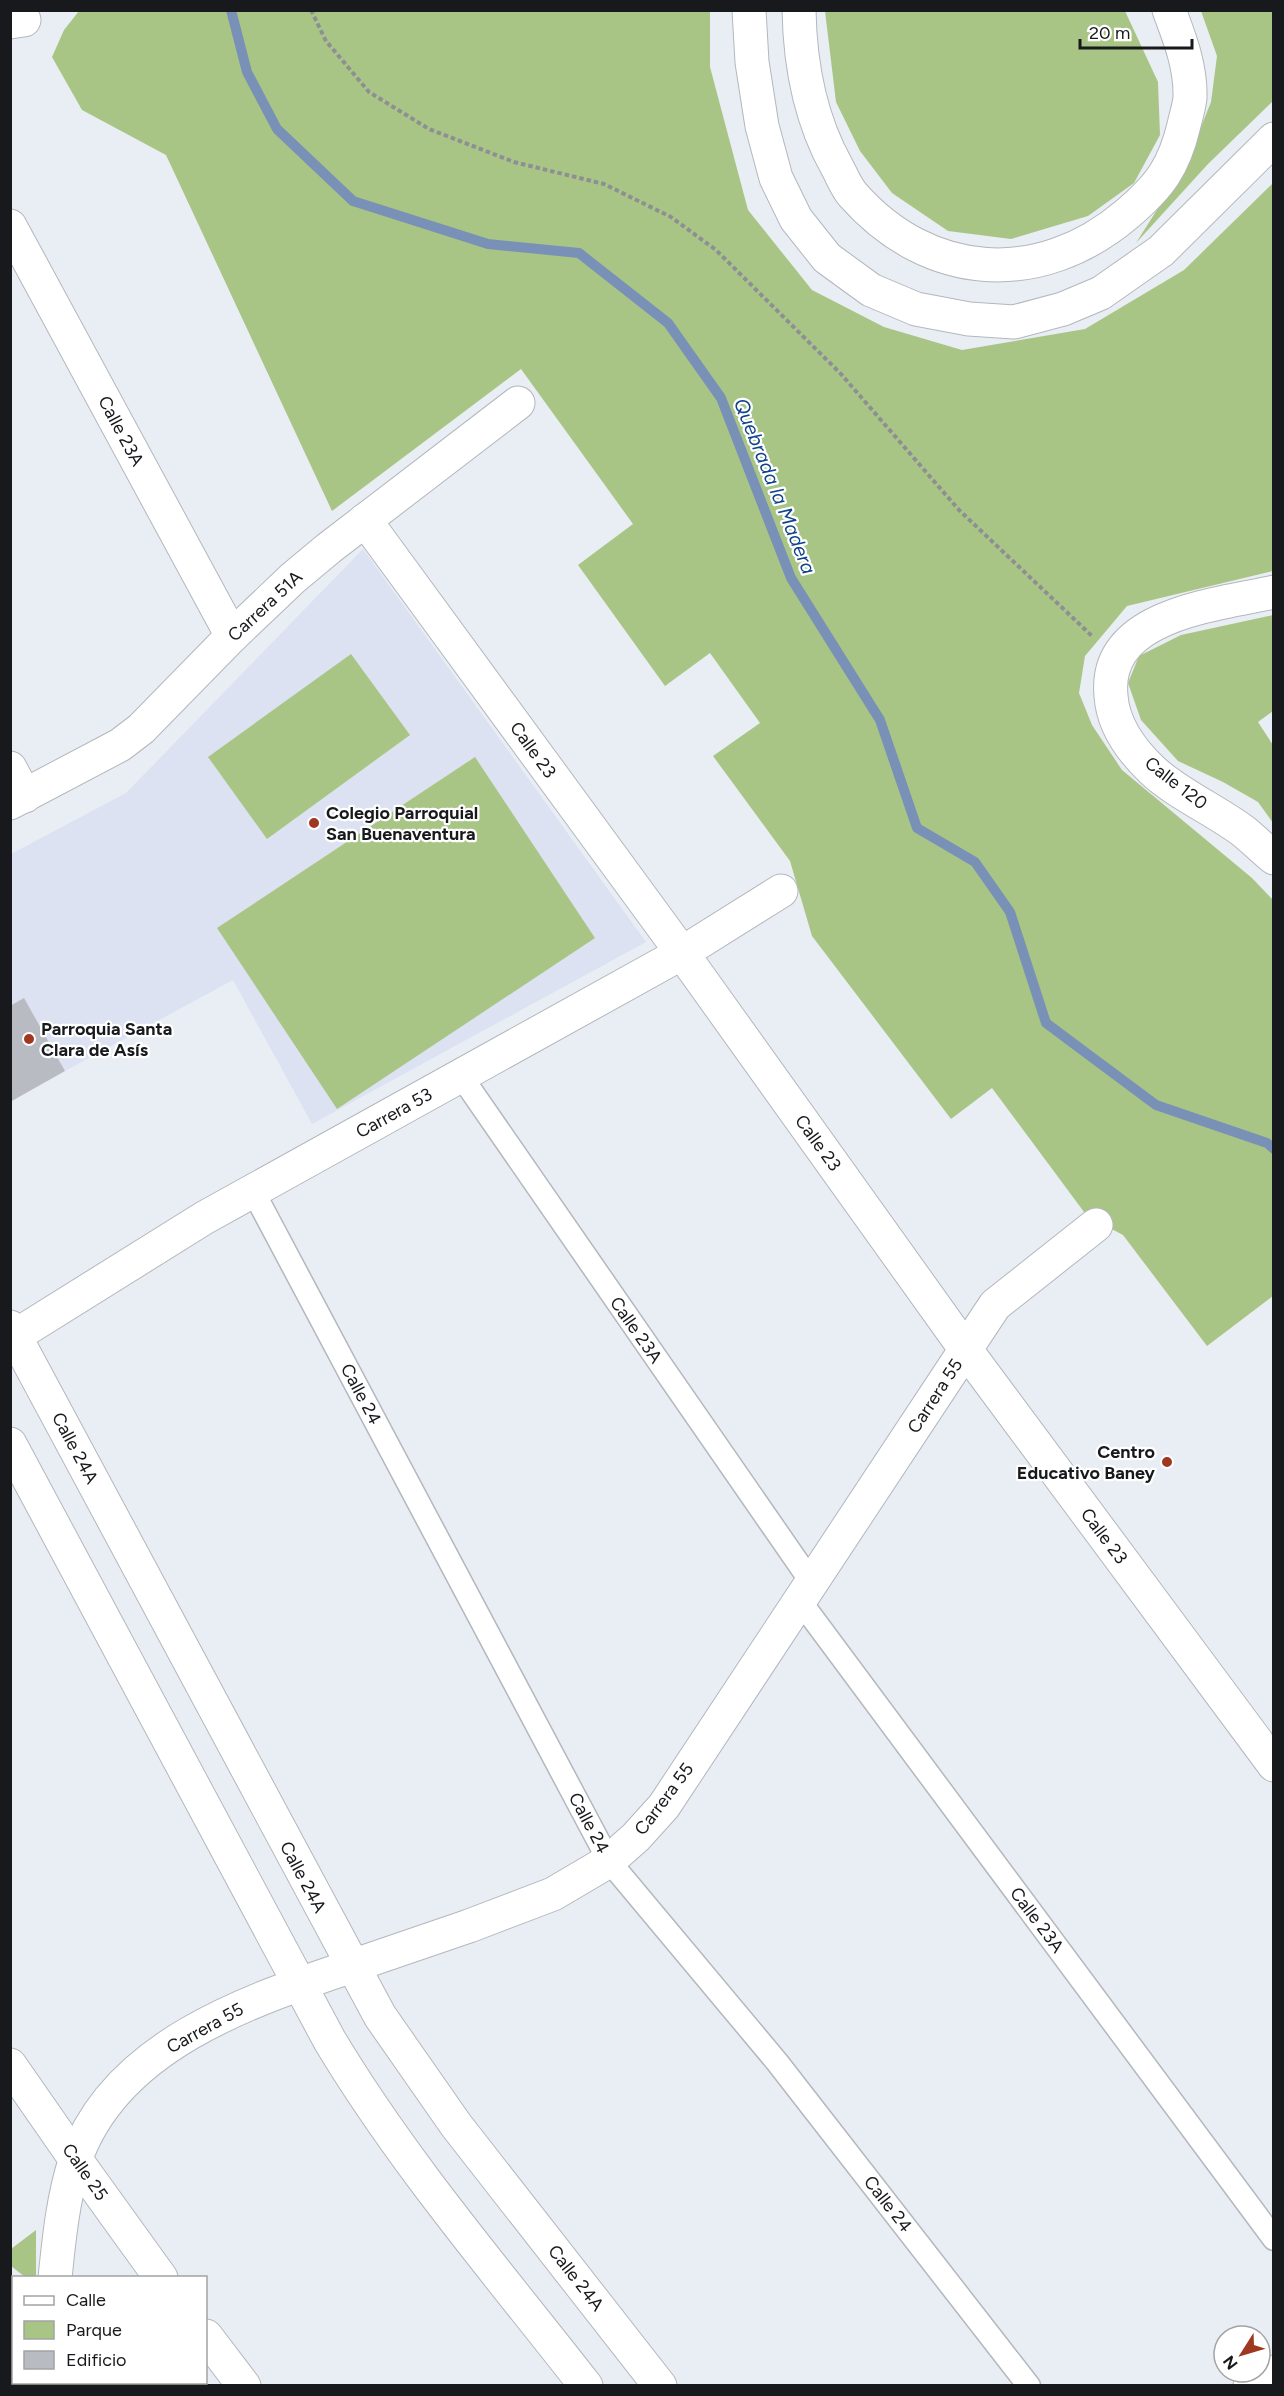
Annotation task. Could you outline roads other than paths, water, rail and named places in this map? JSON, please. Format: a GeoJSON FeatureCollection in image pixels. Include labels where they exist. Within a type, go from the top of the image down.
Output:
{"type":"FeatureCollection","features":[{"type":"Feature","properties":{"kind":"street"},"geometry":{"type":"LineString","coordinates":[[749,10],[752,62],[762,126],[776,178],[796,219],[827,258],[871,290],[916,309],[969,319],[1014,322],[1063,309],[1101,293],[1161,251],[1274,139]]}},
{"type":"Feature","properties":{"kind":"street"},"geometry":{"type":"LineString","coordinates":[[799,10],[800,50],[807,90],[822,141],[852,194],[887,226],[926,250],[975,265],[1022,265],[1070,251],[1108,231],[1145,199],[1165,176],[1179,146],[1190,98],[1185,54],[1169,10]]}},
{"type":"Feature","properties":{"kind":"street","name":"Calle 23A"},"geometry":{"type":"LineString","coordinates":[[10,226],[232,636]]}},
{"type":"Feature","properties":{"kind":"street","name":"Carrera 51A"},"geometry":{"type":"LineString","coordinates":[[15,789],[120,745],[141,729],[232,636],[293,578],[518,403]]}},
{"type":"Feature","properties":{"kind":"street","name":"Calle 23"},"geometry":{"type":"LineString","coordinates":[[365,520],[682,953],[966,1350],[1274,1765]]}},
{"type":"Feature","properties":{"kind":"street","name":"Calle 120"},"geometry":{"type":"LineString","coordinates":[[1274,592],[1180,613],[1146,627],[1127,642],[1114,663],[1110,685],[1112,711],[1129,743],[1152,771],[1243,831],[1274,858]]}},
{"type":"Feature","properties":{"kind":"street","name":"Carrera 53"},"geometry":{"type":"LineString","coordinates":[[12,1334],[183,1230],[682,953],[781,891]]}},
{"type":"Feature","properties":{"kind":"street","name":"Carrera 55"},"geometry":{"type":"LineString","coordinates":[[55,2276],[60,2231],[76,2160],[96,2117],[119,2089],[142,2067],[187,2034],[233,2009],[554,1894],[609,1861],[636,1837],[664,1806],[995,1305],[1096,1225]]}},
{"type":"Feature","properties":{"kind":"street","name":"Calle 24A"},"geometry":{"type":"LineString","coordinates":[[12,1334],[380,2016],[436,2098],[660,2385]]}},
{"type":"Feature","properties":{"kind":"street"},"geometry":{"type":"LineString","coordinates":[[10,1444],[347,2069],[388,2131],[586,2385]]}},
{"type":"Feature","properties":{"kind":"street","name":"Calle 25"},"geometry":{"type":"LineString","coordinates":[[10,2065],[160,2276]]}},
{"type":"Feature","properties":{"kind":"street"},"geometry":{"type":"LineString","coordinates":[[207,2337],[244,2385]]}},
{"type":"Feature","properties":{"kind":"street"},"geometry":{"type":"LineString","coordinates":[[1250,2385],[1274,2372]]}},
{"type":"Feature","properties":{"kind":"lane","name":"Calle 23A"},"geometry":{"type":"LineString","coordinates":[[461,1076],[806,1592],[1274,2239]]}},
{"type":"Feature","properties":{"kind":"lane","name":"Calle 24"},"geometry":{"type":"LineString","coordinates":[[253,1191],[609,1861],[777,2062],[1029,2385]]}},
{"type":"Feature","properties":{"kind":"waterway","name":"Quebrada la Madera"},"geometry":{"type":"LineString","coordinates":[[231,10],[247,72],[277,129],[353,201],[488,244],[579,253],[668,323],[721,398],[791,578],[880,720],[917,828],[975,862],[1010,912],[1046,1023],[1156,1105],[1267,1143],[1274,1149]]}},
{"type":"Feature","properties":{"kind":"place","name":"Colegio Parroquial San Buenaventura"},"geometry":{"type":"Point","coordinates":[314,823]}},
{"type":"Feature","properties":{"kind":"place","name":"Parroquia Santa Clara de Asís"},"geometry":{"type":"Point","coordinates":[29,1039]}},
{"type":"Feature","properties":{"kind":"place","name":"Centro Educativo Baney"},"geometry":{"type":"Point","coordinates":[1167,1462]}}]}
